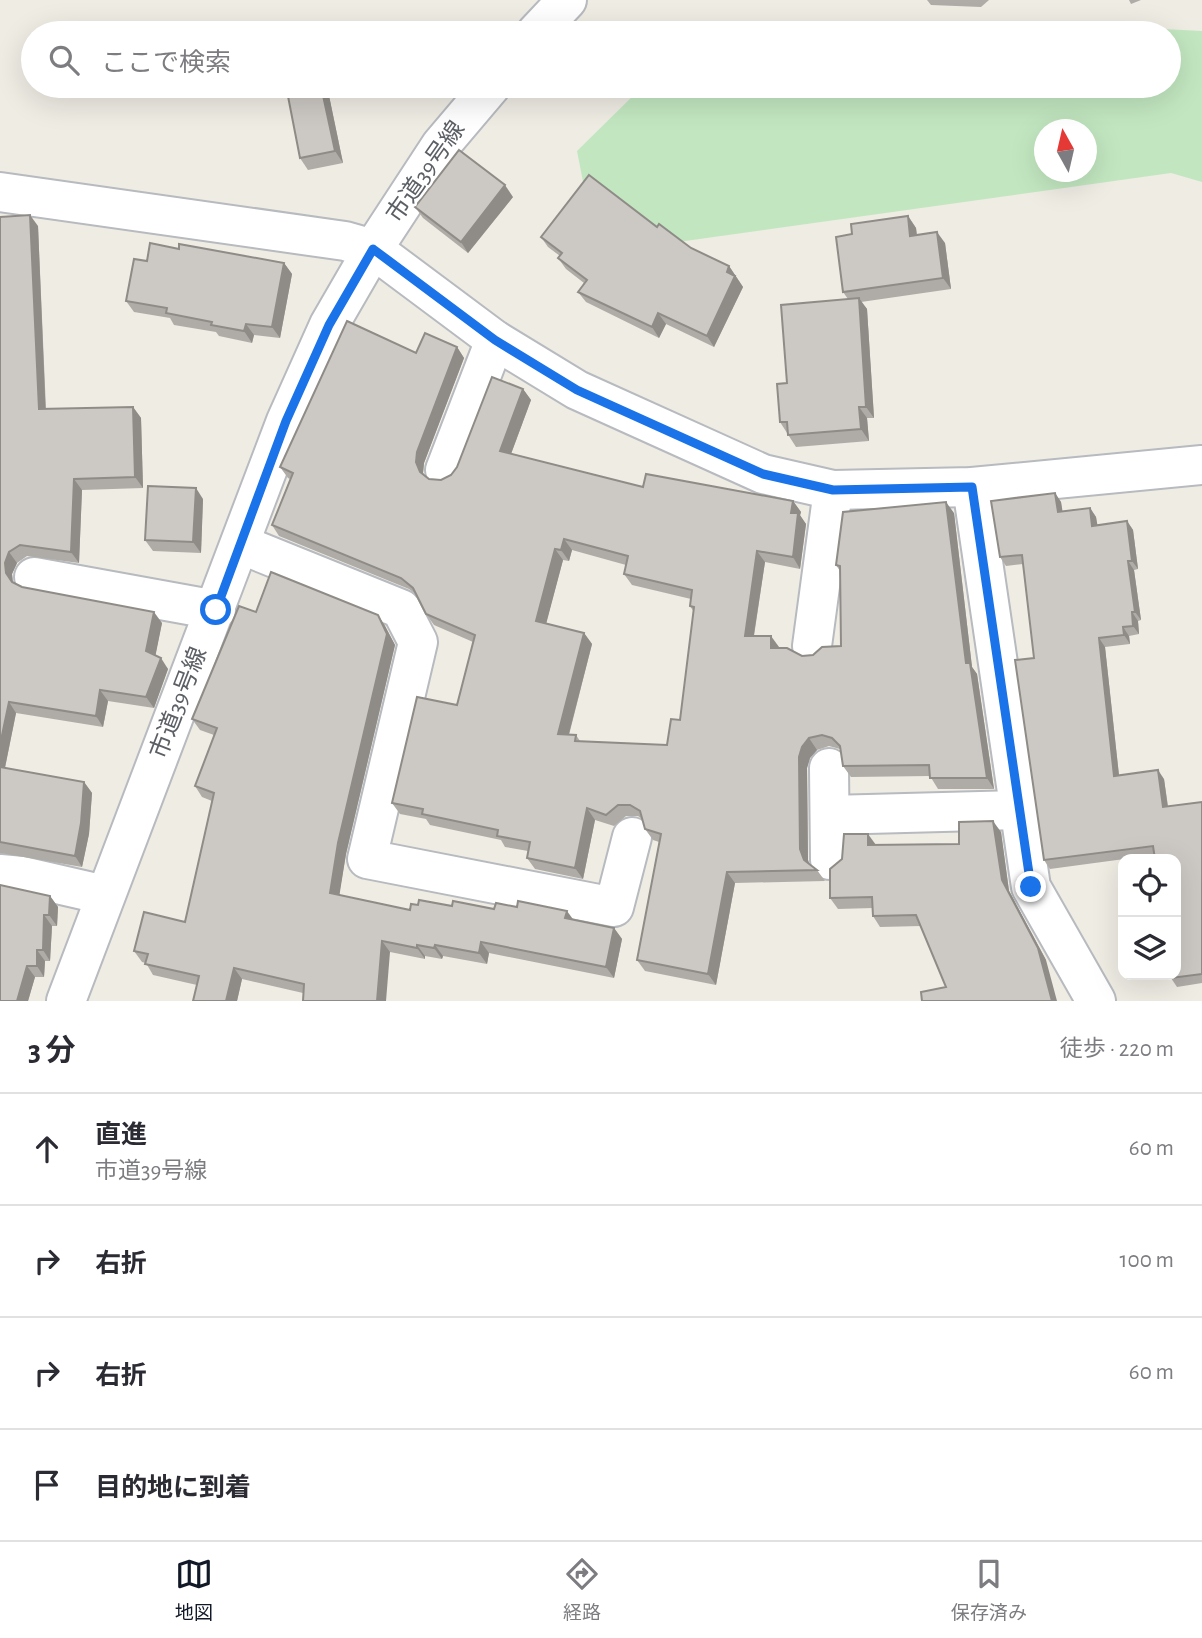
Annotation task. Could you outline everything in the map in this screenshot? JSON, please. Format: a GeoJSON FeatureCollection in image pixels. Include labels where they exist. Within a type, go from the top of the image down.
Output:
{"type":"FeatureCollection","features":[{"type":"Feature","properties":{"kind":"street"},"geometry":{"type":"LineString","coordinates":[[547,21],[567,0]]}},
{"type":"Feature","properties":{"kind":"street","name":"市道39号線"},"geometry":{"type":"LineString","coordinates":[[66,1001],[286,421],[329,325],[373,249],[441,145],[481,98]]}},
{"type":"Feature","properties":{"kind":"street"},"geometry":{"type":"LineString","coordinates":[[0,192],[345,241],[373,249],[495,340],[577,390],[763,474],[833,490],[972,487],[1202,465]]}},
{"type":"Feature","properties":{"kind":"street"},"geometry":{"type":"LineString","coordinates":[[445,470],[495,340]]}},
{"type":"Feature","properties":{"kind":"street"},"geometry":{"type":"LineString","coordinates":[[972,487],[1031,887],[1096,1001]]}},
{"type":"Feature","properties":{"kind":"street"},"geometry":{"type":"LineString","coordinates":[[812,646],[833,490]]}},
{"type":"Feature","properties":{"kind":"street"},"geometry":{"type":"LineString","coordinates":[[240,544],[401,609],[418,642],[368,859],[614,907],[632,837]]}},
{"type":"Feature","properties":{"kind":"street"},"geometry":{"type":"LineString","coordinates":[[34,578],[216,610]]}},
{"type":"Feature","properties":{"kind":"street"},"geometry":{"type":"LineString","coordinates":[[829,768],[830,860]]}},
{"type":"Feature","properties":{"kind":"street"},"geometry":{"type":"LineString","coordinates":[[830,815],[1019,810]]}},
{"type":"Feature","properties":{"kind":"street"},"geometry":{"type":"LineString","coordinates":[[0,874],[22,876],[105,895]]}},
{"type":"Feature","properties":{"kind":"green space"},"geometry":{"type":"Polygon","coordinates":[[[1181,30],[1202,31],[1202,182],[1171,173],[628,249],[595,243],[577,151],[631,98],[1181,98],[1181,30]]]}},
{"type":"Feature","properties":{"kind":"building"},"geometry":{"type":"Polygon","coordinates":[[[288,98],[324,98],[335,151],[300,158],[288,98]]]}},
{"type":"Feature","properties":{"kind":"building"},"geometry":{"type":"Polygon","coordinates":[[[459,150],[505,185],[461,242],[415,207],[459,150]]]}},
{"type":"Feature","properties":{"kind":"building"},"geometry":{"type":"Polygon","coordinates":[[[589,175],[657,227],[659,224],[691,248],[729,266],[727,272],[735,276],[707,336],[658,313],[652,327],[578,292],[587,280],[558,258],[562,253],[541,237],[589,175]]]}},
{"type":"Feature","properties":{"kind":"building"},"geometry":{"type":"Polygon","coordinates":[[[30,215],[39,409],[133,407],[135,477],[74,479],[71,552],[20,545],[9,552],[5,563],[6,573],[12,582],[22,587],[154,612],[146,651],[161,658],[146,697],[100,690],[96,716],[9,702],[0,745],[0,217],[30,215]]]}},
{"type":"Feature","properties":{"kind":"building"},"geometry":{"type":"Polygon","coordinates":[[[908,216],[910,236],[937,232],[943,278],[843,292],[836,237],[852,234],[851,224],[908,216]]]}},
{"type":"Feature","properties":{"kind":"building"},"geometry":{"type":"Polygon","coordinates":[[[150,243],[179,249],[179,244],[284,263],[272,327],[246,324],[244,331],[166,313],[167,308],[126,301],[134,259],[147,261],[150,243]]]}},
{"type":"Feature","properties":{"kind":"building"},"geometry":{"type":"Polygon","coordinates":[[[859,298],[866,407],[859,407],[861,429],[788,435],[787,422],[780,422],[777,384],[787,383],[781,305],[859,298]]]}},
{"type":"Feature","properties":{"kind":"building"},"geometry":{"type":"Polygon","coordinates":[[[347,321],[416,353],[425,333],[457,347],[417,452],[416,462],[420,472],[429,479],[441,480],[451,475],[457,467],[492,377],[523,389],[500,451],[643,487],[646,474],[793,501],[791,513],[798,513],[793,557],[757,551],[745,636],[771,636],[771,648],[787,648],[802,656],[813,655],[822,647],[841,646],[840,566],[836,565],[843,512],[946,502],[966,663],[970,663],[987,778],[930,778],[929,765],[843,766],[840,746],[832,738],[822,735],[809,738],[799,757],[800,849],[804,860],[817,870],[727,872],[708,974],[637,960],[661,834],[645,829],[640,811],[630,805],[618,805],[606,815],[587,808],[575,868],[527,858],[530,842],[497,836],[498,830],[422,814],[423,809],[392,803],[417,697],[457,705],[475,635],[426,614],[413,588],[401,578],[272,525],[293,473],[280,467],[347,321]],[[564,539],[561,550],[555,549],[536,621],[584,633],[558,734],[576,735],[575,741],[667,745],[671,719],[680,720],[694,607],[690,606],[692,590],[624,574],[628,556],[564,539]]]}},
{"type":"Feature","properties":{"kind":"building"},"geometry":{"type":"Polygon","coordinates":[[[148,486],[196,488],[193,542],[145,540],[148,486]]]}},
{"type":"Feature","properties":{"kind":"building"},"geometry":{"type":"Polygon","coordinates":[[[1055,493],[1058,512],[1090,508],[1092,526],[1127,521],[1132,561],[1128,561],[1135,612],[1132,612],[1133,626],[1123,627],[1124,635],[1099,638],[1114,776],[1158,770],[1163,807],[1202,802],[1202,974],[1181,977],[1181,854],[1154,854],[1153,846],[1044,860],[1015,660],[1034,658],[1022,555],[1000,557],[991,501],[1055,493]]]}},
{"type":"Feature","properties":{"kind":"building"},"geometry":{"type":"Polygon","coordinates":[[[271,572],[378,615],[387,634],[338,843],[330,893],[410,910],[411,904],[418,905],[419,900],[452,906],[453,901],[494,909],[496,903],[517,907],[518,901],[567,911],[565,918],[614,928],[606,967],[481,942],[479,953],[435,945],[434,948],[417,945],[417,948],[382,941],[377,1001],[303,1001],[304,984],[234,968],[226,1001],[193,1001],[199,976],[145,964],[148,954],[134,951],[144,912],[185,922],[214,793],[195,786],[217,728],[192,719],[239,606],[256,612],[271,572]]]}},
{"type":"Feature","properties":{"kind":"building"},"geometry":{"type":"Polygon","coordinates":[[[0,767],[84,782],[75,856],[0,842],[0,767]]]}},
{"type":"Feature","properties":{"kind":"building"},"geometry":{"type":"Polygon","coordinates":[[[993,821],[1002,880],[1038,948],[1052,1001],[922,1001],[921,992],[946,987],[916,915],[873,916],[872,897],[830,898],[830,869],[842,859],[844,834],[868,834],[868,845],[959,844],[959,822],[993,821]]]}},
{"type":"Feature","properties":{"kind":"building"},"geometry":{"type":"Polygon","coordinates":[[[0,885],[50,896],[49,915],[44,915],[43,950],[37,950],[37,966],[27,966],[17,1001],[0,1001],[0,885]]]}},
{"type":"Feature","properties":{"kind":"route"},"geometry":{"type":"LineString","coordinates":[[216,610],[286,421],[329,325],[373,249],[495,340],[577,390],[763,474],[833,490],[972,487],[1031,887]]}}]}
